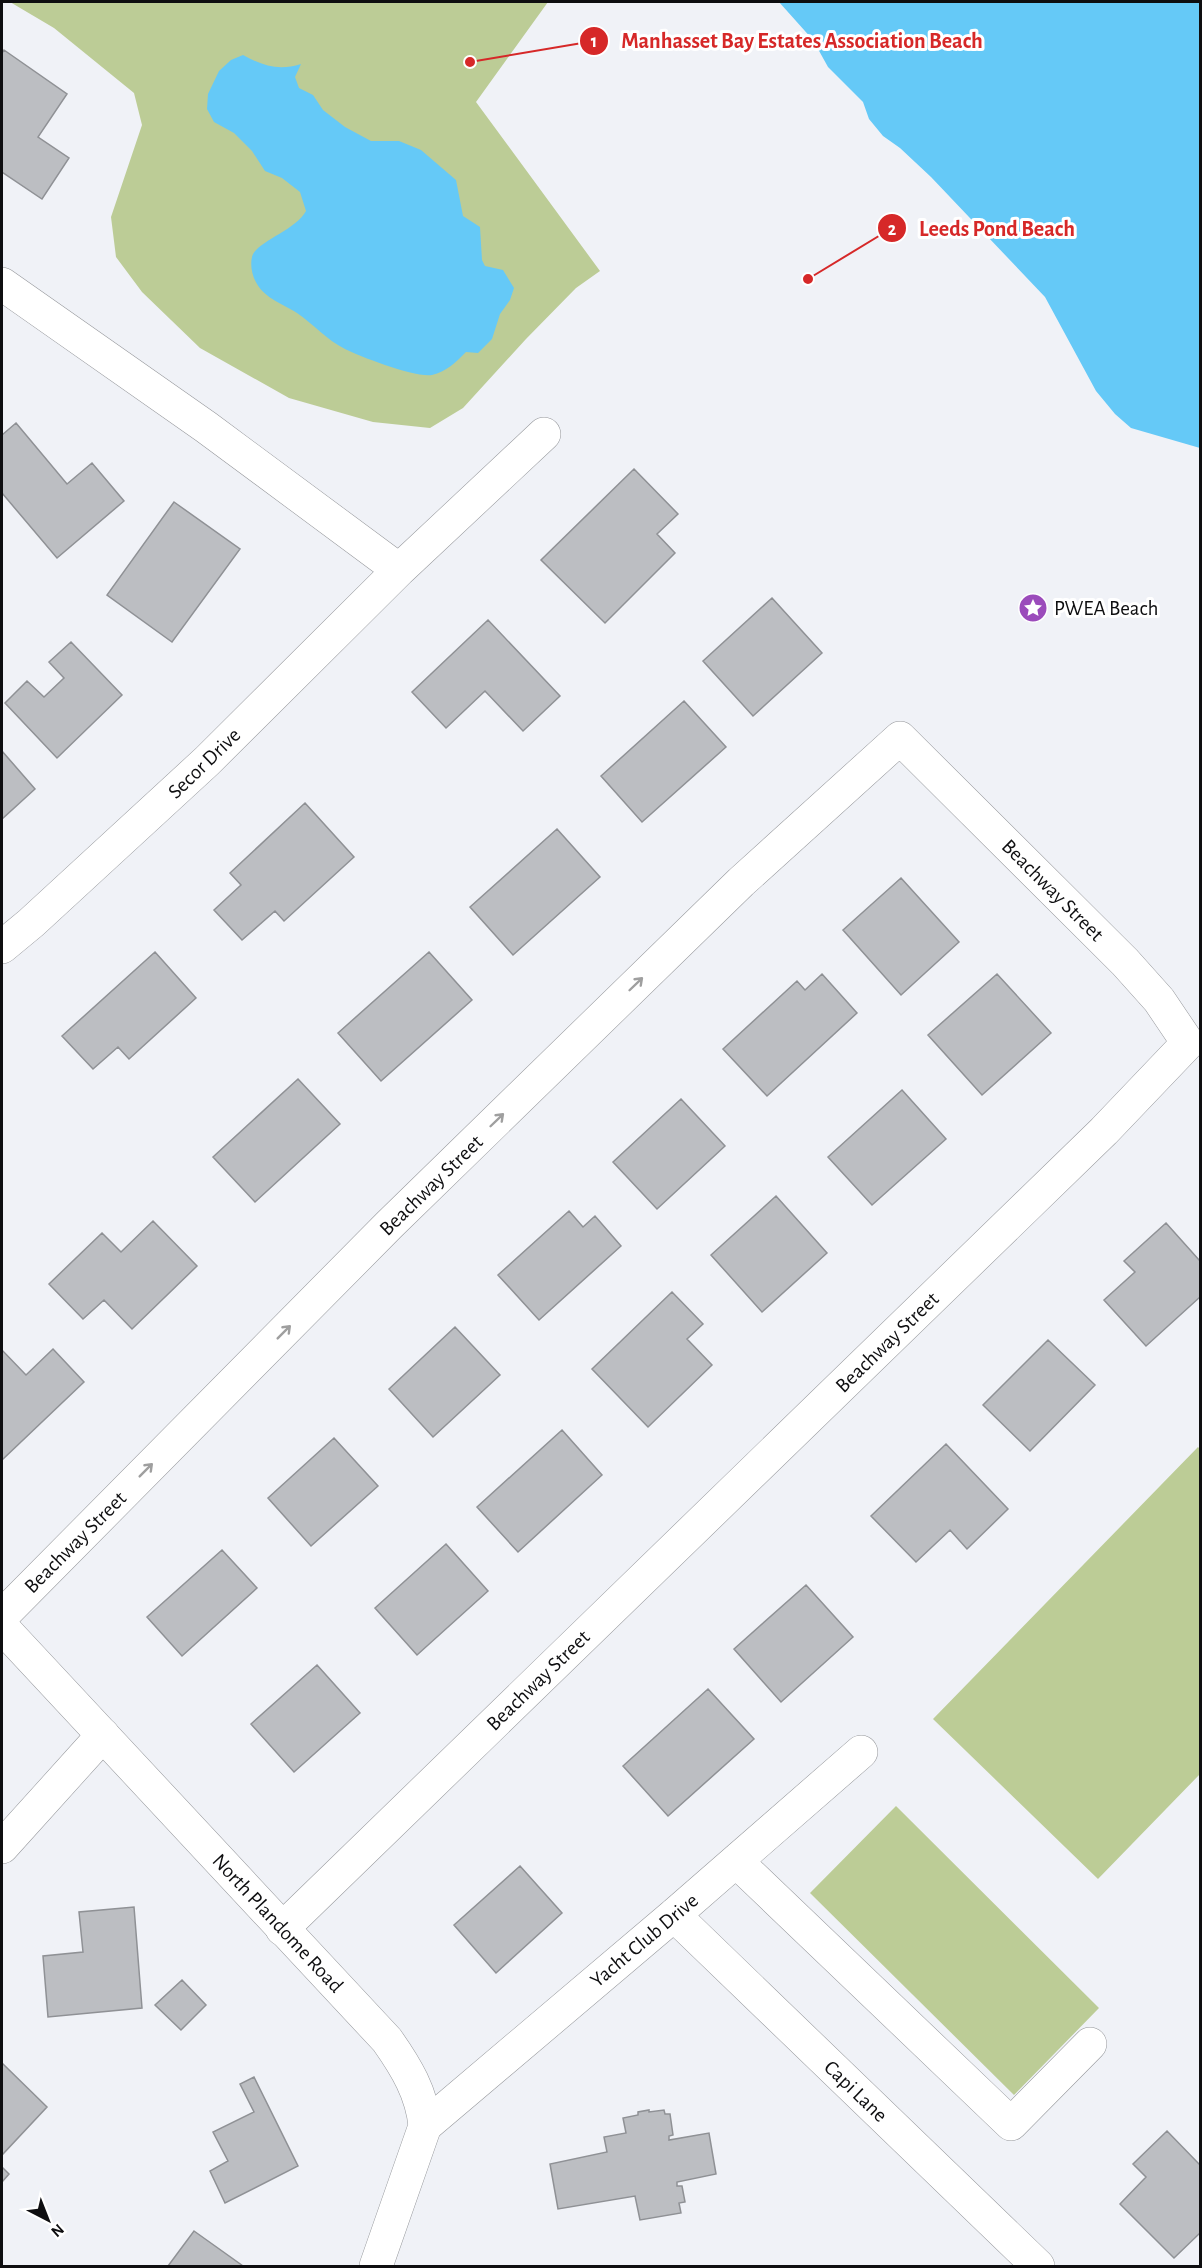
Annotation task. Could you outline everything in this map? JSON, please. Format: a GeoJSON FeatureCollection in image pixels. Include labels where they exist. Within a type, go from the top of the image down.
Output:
{"type":"FeatureCollection","features":[{"type":"Feature","properties":{"kind":"street"},"geometry":{"type":"LineString","coordinates":[[2,284],[206,427],[399,570]]}},
{"type":"Feature","properties":{"kind":"street","name":"Secor Drive"},"geometry":{"type":"LineString","coordinates":[[2,947],[207,761],[399,570],[544,434]]}},
{"type":"Feature","properties":{"kind":"street","name":"Beachway Street"},"geometry":{"type":"LineString","coordinates":[[2,1616],[389,1225],[741,882],[900,738],[1125,962],[1159,1000],[1188,1043],[1104,1131],[282,1929]]}},
{"type":"Feature","properties":{"kind":"street","name":"North Plandome Road"},"geometry":{"type":"LineString","coordinates":[[2,1627],[393,2048],[416,2087],[424,2109],[425,2126],[376,2266]]}},
{"type":"Feature","properties":{"kind":"street"},"geometry":{"type":"LineString","coordinates":[[2,1847],[103,1734]]}},
{"type":"Feature","properties":{"kind":"street","name":"Yacht Club Drive"},"geometry":{"type":"LineString","coordinates":[[425,2126],[674,1915],[861,1752]]}},
{"type":"Feature","properties":{"kind":"street"},"geometry":{"type":"LineString","coordinates":[[736,1861],[1011,2124],[1090,2044]]}},
{"type":"Feature","properties":{"kind":"street","name":"Capi Lane"},"geometry":{"type":"LineString","coordinates":[[674,1915],[1038,2266]]}},
{"type":"Feature","properties":{"kind":"green space"},"geometry":{"type":"Polygon","coordinates":[[[10,2],[548,2],[476,102],[600,271],[576,288],[463,408],[430,428],[373,422],[289,398],[200,348],[142,292],[116,257],[111,217],[142,125],[134,93],[54,28],[10,2]]]}},
{"type":"Feature","properties":{"kind":"green space"},"geometry":{"type":"Polygon","coordinates":[[[1198,1447],[1200,1449],[1200,1774],[1098,1879],[933,1719],[1198,1447]]]}},
{"type":"Feature","properties":{"kind":"green space"},"geometry":{"type":"Polygon","coordinates":[[[896,1806],[1099,2008],[1014,2095],[810,1893],[896,1806]]]}},
{"type":"Feature","properties":{"kind":"water"},"geometry":{"type":"Polygon","coordinates":[[[779,2],[1200,2],[1200,448],[1131,428],[1115,414],[1096,391],[1045,297],[931,177],[900,148],[883,136],[869,119],[863,102],[828,67],[813,40],[779,2]]]}},
{"type":"Feature","properties":{"kind":"water"},"geometry":{"type":"Polygon","coordinates":[[[243,55],[271,66],[285,67],[301,64],[295,77],[299,88],[313,95],[323,110],[345,127],[371,141],[399,141],[421,150],[456,180],[463,216],[480,227],[482,260],[485,266],[503,270],[514,288],[510,300],[500,314],[492,339],[478,353],[466,352],[455,363],[432,375],[388,366],[338,345],[261,289],[255,281],[252,257],[260,246],[293,225],[306,211],[300,192],[282,178],[265,171],[252,151],[234,133],[214,122],[207,109],[208,94],[219,71],[231,60],[243,55]]]}},
{"type":"Feature","properties":{"kind":"building"},"geometry":{"type":"Polygon","coordinates":[[[4,50],[67,94],[38,137],[69,158],[42,199],[2,172],[2,53],[4,50]]]}},
{"type":"Feature","properties":{"kind":"building"},"geometry":{"type":"Polygon","coordinates":[[[16,423],[67,484],[92,463],[124,501],[57,558],[2,493],[2,435],[16,423]]]}},
{"type":"Feature","properties":{"kind":"building"},"geometry":{"type":"Polygon","coordinates":[[[634,469],[678,514],[657,534],[675,553],[605,623],[541,560],[634,469]]]}},
{"type":"Feature","properties":{"kind":"building"},"geometry":{"type":"Polygon","coordinates":[[[174,502],[240,549],[172,642],[107,595],[174,502]]]}},
{"type":"Feature","properties":{"kind":"building"},"geometry":{"type":"Polygon","coordinates":[[[772,598],[822,653],[753,716],[703,661],[772,598]]]}},
{"type":"Feature","properties":{"kind":"building"},"geometry":{"type":"Polygon","coordinates":[[[488,620],[560,696],[523,731],[485,691],[446,728],[412,692],[488,620]]]}},
{"type":"Feature","properties":{"kind":"building"},"geometry":{"type":"Polygon","coordinates":[[[71,642],[122,695],[57,758],[5,703],[27,681],[44,697],[64,678],[49,662],[71,642]]]}},
{"type":"Feature","properties":{"kind":"building"},"geometry":{"type":"Polygon","coordinates":[[[684,701],[726,747],[642,822],[601,776],[684,701]]]}},
{"type":"Feature","properties":{"kind":"building"},"geometry":{"type":"Polygon","coordinates":[[[2,751],[35,789],[2,819],[2,751]]]}},
{"type":"Feature","properties":{"kind":"building"},"geometry":{"type":"Polygon","coordinates":[[[305,803],[354,857],[284,921],[275,911],[242,940],[214,910],[241,885],[230,873],[305,803]]]}},
{"type":"Feature","properties":{"kind":"building"},"geometry":{"type":"Polygon","coordinates":[[[557,829],[600,877],[513,955],[470,907],[557,829]]]}},
{"type":"Feature","properties":{"kind":"building"},"geometry":{"type":"Polygon","coordinates":[[[901,878],[959,942],[901,995],[843,930],[901,878]]]}},
{"type":"Feature","properties":{"kind":"building"},"geometry":{"type":"Polygon","coordinates":[[[155,952],[196,998],[129,1059],[118,1047],[93,1069],[62,1036],[155,952]]]}},
{"type":"Feature","properties":{"kind":"building"},"geometry":{"type":"Polygon","coordinates":[[[429,952],[472,1000],[381,1081],[338,1033],[429,952]]]}},
{"type":"Feature","properties":{"kind":"building"},"geometry":{"type":"Polygon","coordinates":[[[822,974],[857,1013],[767,1096],[723,1049],[797,981],[805,990],[822,974]]]}},
{"type":"Feature","properties":{"kind":"building"},"geometry":{"type":"Polygon","coordinates":[[[997,974],[1051,1033],[982,1095],[928,1035],[997,974]]]}},
{"type":"Feature","properties":{"kind":"building"},"geometry":{"type":"Polygon","coordinates":[[[298,1079],[340,1124],[255,1202],[213,1157],[298,1079]]]}},
{"type":"Feature","properties":{"kind":"building"},"geometry":{"type":"Polygon","coordinates":[[[902,1090],[946,1139],[872,1205],[828,1157],[902,1090]]]}},
{"type":"Feature","properties":{"kind":"building"},"geometry":{"type":"Polygon","coordinates":[[[681,1099],[725,1146],[657,1209],[613,1162],[681,1099]]]}},
{"type":"Feature","properties":{"kind":"building"},"geometry":{"type":"Polygon","coordinates":[[[776,1196],[827,1253],[762,1312],[711,1255],[776,1196]]]}},
{"type":"Feature","properties":{"kind":"building"},"geometry":{"type":"Polygon","coordinates":[[[569,1211],[583,1227],[595,1216],[621,1246],[539,1320],[498,1275],[569,1211]]]}},
{"type":"Feature","properties":{"kind":"building"},"geometry":{"type":"Polygon","coordinates":[[[153,1221],[197,1266],[132,1329],[104,1300],[83,1319],[49,1284],[102,1233],[121,1252],[153,1221]]]}},
{"type":"Feature","properties":{"kind":"building"},"geometry":{"type":"Polygon","coordinates":[[[1166,1223],[1200,1261],[1200,1297],[1146,1346],[1104,1300],[1135,1272],[1124,1261],[1166,1223]]]}},
{"type":"Feature","properties":{"kind":"building"},"geometry":{"type":"Polygon","coordinates":[[[672,1292],[703,1324],[687,1339],[712,1365],[648,1427],[592,1369],[672,1292]]]}},
{"type":"Feature","properties":{"kind":"building"},"geometry":{"type":"Polygon","coordinates":[[[455,1327],[500,1375],[433,1437],[389,1389],[455,1327]]]}},
{"type":"Feature","properties":{"kind":"building"},"geometry":{"type":"Polygon","coordinates":[[[1048,1340],[1095,1385],[1030,1451],[983,1405],[1048,1340]]]}},
{"type":"Feature","properties":{"kind":"building"},"geometry":{"type":"Polygon","coordinates":[[[53,1349],[84,1382],[2,1460],[2,1350],[26,1375],[53,1349]]]}},
{"type":"Feature","properties":{"kind":"building"},"geometry":{"type":"Polygon","coordinates":[[[562,1430],[602,1475],[518,1552],[477,1507],[562,1430]]]}},
{"type":"Feature","properties":{"kind":"building"},"geometry":{"type":"Polygon","coordinates":[[[334,1438],[378,1486],[311,1546],[268,1498],[334,1438]]]}},
{"type":"Feature","properties":{"kind":"building"},"geometry":{"type":"Polygon","coordinates":[[[946,1444],[1008,1509],[967,1549],[950,1530],[916,1562],[871,1516],[946,1444]]]}},
{"type":"Feature","properties":{"kind":"building"},"geometry":{"type":"Polygon","coordinates":[[[446,1544],[488,1591],[417,1655],[375,1608],[446,1544]]]}},
{"type":"Feature","properties":{"kind":"building"},"geometry":{"type":"Polygon","coordinates":[[[222,1550],[257,1588],[182,1656],[147,1617],[222,1550]]]}},
{"type":"Feature","properties":{"kind":"building"},"geometry":{"type":"Polygon","coordinates":[[[806,1585],[853,1637],[781,1702],[734,1649],[806,1585]]]}},
{"type":"Feature","properties":{"kind":"building"},"geometry":{"type":"Polygon","coordinates":[[[317,1665],[360,1713],[294,1772],[251,1724],[317,1665]]]}},
{"type":"Feature","properties":{"kind":"building"},"geometry":{"type":"Polygon","coordinates":[[[708,1689],[754,1739],[668,1816],[623,1766],[708,1689]]]}},
{"type":"Feature","properties":{"kind":"building"},"geometry":{"type":"Polygon","coordinates":[[[520,1866],[562,1913],[496,1973],[454,1925],[520,1866]]]}},
{"type":"Feature","properties":{"kind":"building"},"geometry":{"type":"Polygon","coordinates":[[[134,1907],[142,2008],[48,2017],[43,1956],[83,1952],[79,1912],[134,1907]]]}},
{"type":"Feature","properties":{"kind":"building"},"geometry":{"type":"Polygon","coordinates":[[[182,1980],[206,2005],[181,2030],[155,2005],[182,1980]]]}},
{"type":"Feature","properties":{"kind":"building"},"geometry":{"type":"Polygon","coordinates":[[[2,2063],[47,2107],[2,2155],[2,2063]]]}},
{"type":"Feature","properties":{"kind":"building"},"geometry":{"type":"Polygon","coordinates":[[[254,2077],[298,2166],[225,2203],[210,2171],[228,2161],[213,2132],[254,2112],[240,2084],[254,2077]]]}},
{"type":"Feature","properties":{"kind":"building"},"geometry":{"type":"Polygon","coordinates":[[[649,2110],[649,2112],[664,2110],[665,2114],[670,2114],[673,2135],[669,2136],[669,2140],[709,2133],[716,2174],[677,2182],[677,2186],[682,2186],[685,2202],[679,2203],[681,2213],[640,2220],[635,2196],[558,2209],[550,2164],[607,2152],[604,2137],[626,2133],[623,2118],[649,2110]]]}},
{"type":"Feature","properties":{"kind":"building"},"geometry":{"type":"Polygon","coordinates":[[[1167,2131],[1200,2165],[1200,2233],[1174,2258],[1120,2204],[1146,2177],[1133,2164],[1167,2131]]]}},
{"type":"Feature","properties":{"kind":"building"},"geometry":{"type":"Polygon","coordinates":[[[2,2167],[9,2174],[2,2182],[2,2167]]]}},
{"type":"Feature","properties":{"kind":"building"},"geometry":{"type":"Polygon","coordinates":[[[194,2231],[243,2266],[168,2266],[194,2231]]]}},
{"type":"Feature","properties":{"kind":"place","name":"Manhasset Bay Estates Association Beach"},"geometry":{"type":"Point","coordinates":[470,62]}},
{"type":"Feature","properties":{"kind":"place","name":"Leeds Pond Beach"},"geometry":{"type":"Point","coordinates":[808,279]}},
{"type":"Feature","properties":{"kind":"place","name":"PWEA Beach"},"geometry":{"type":"Point","coordinates":[1033,608]}}]}
